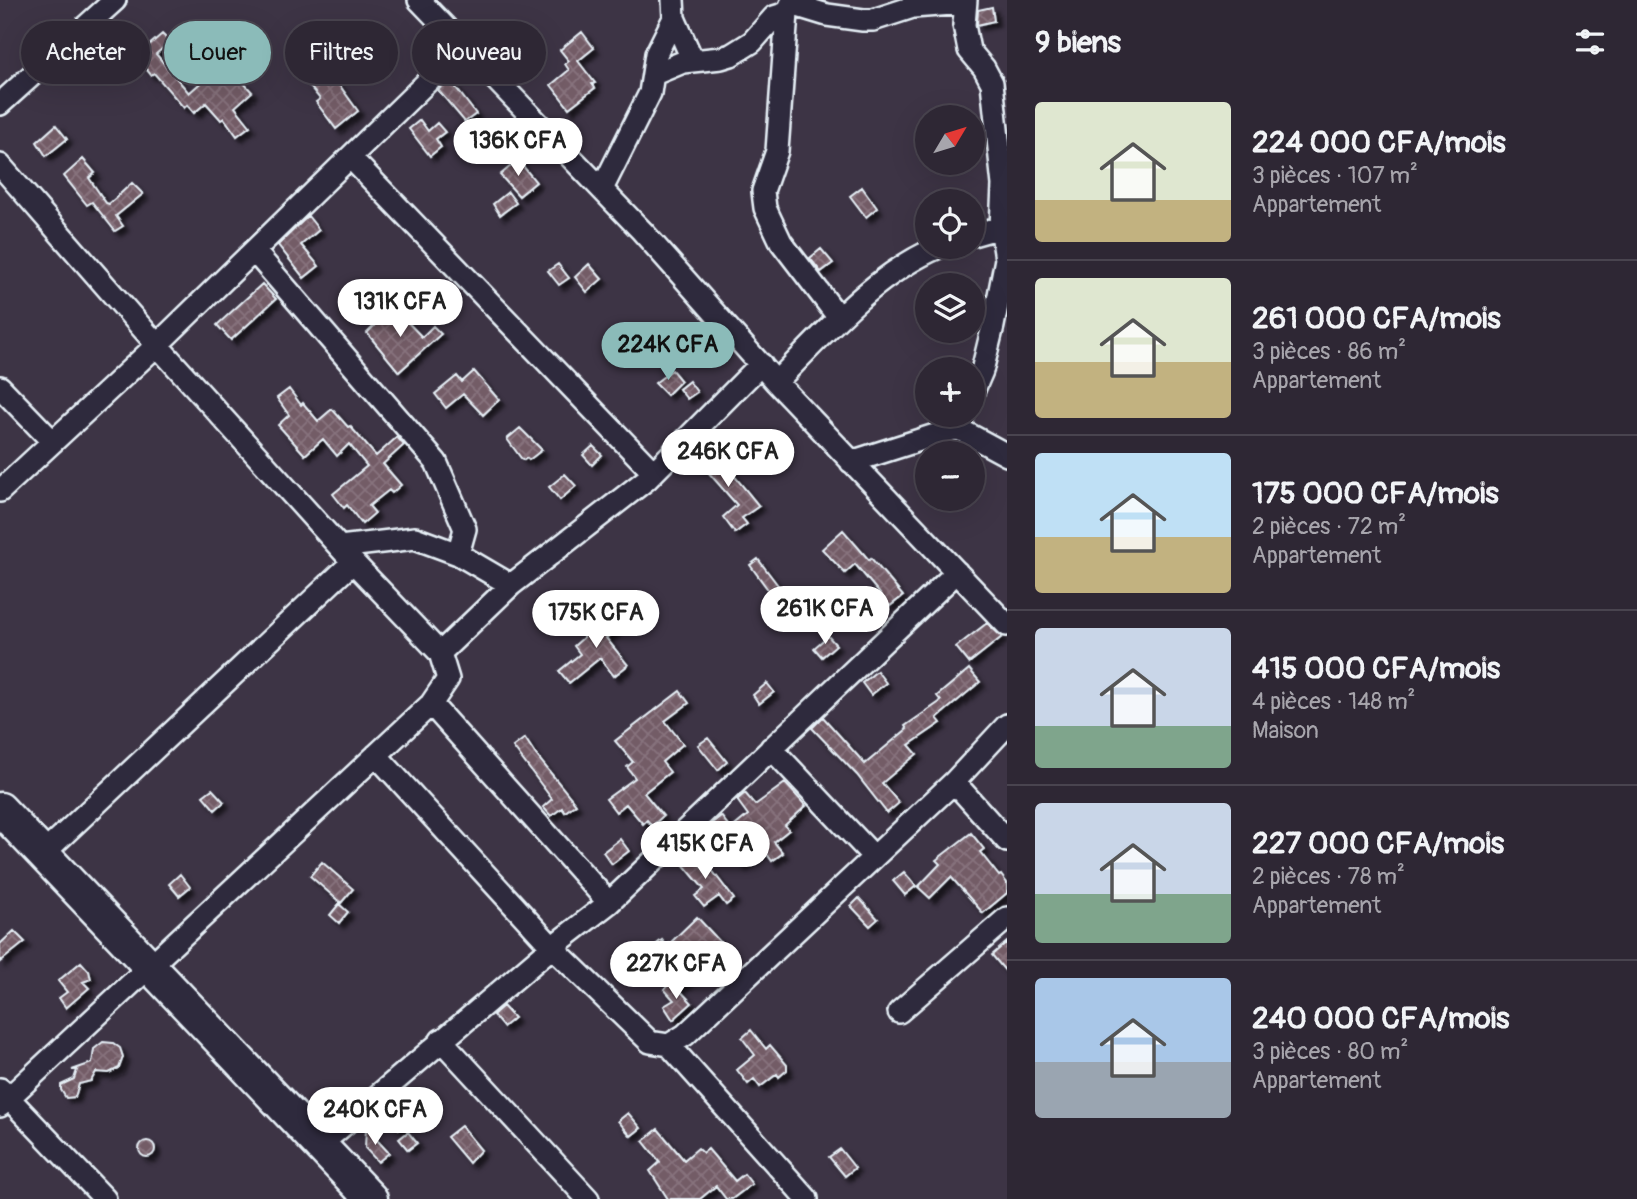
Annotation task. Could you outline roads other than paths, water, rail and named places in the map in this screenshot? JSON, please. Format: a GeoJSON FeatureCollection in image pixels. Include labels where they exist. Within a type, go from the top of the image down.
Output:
{"type":"FeatureCollection","features":[{"type":"Feature","properties":{"kind":"highway"},"geometry":{"type":"LineString","coordinates":[[0,809],[371,1199]]}},
{"type":"Feature","properties":{"kind":"street"},"geometry":{"type":"LineString","coordinates":[[0,104],[115,0]]}},
{"type":"Feature","properties":{"kind":"street"},"geometry":{"type":"LineString","coordinates":[[419,0],[439,21]]}},
{"type":"Feature","properties":{"kind":"street"},"geometry":{"type":"LineString","coordinates":[[654,74],[672,64],[731,55],[752,42],[774,17],[790,6],[844,19],[873,20],[913,7],[966,1],[964,25],[969,50],[992,83],[1003,185],[1001,227],[1006,259],[985,359]]}},
{"type":"Feature","properties":{"kind":"street"},"geometry":{"type":"LineString","coordinates":[[790,6],[777,151],[764,191],[765,208],[781,242],[839,318]]}},
{"type":"Feature","properties":{"kind":"street"},"geometry":{"type":"LineString","coordinates":[[601,189],[650,93],[656,54],[673,9]]}},
{"type":"Feature","properties":{"kind":"street"},"geometry":{"type":"LineString","coordinates":[[673,9],[693,61]]}},
{"type":"Feature","properties":{"kind":"street"},"geometry":{"type":"LineString","coordinates":[[0,491],[157,345],[425,84]]}},
{"type":"Feature","properties":{"kind":"street"},"geometry":{"type":"LineString","coordinates":[[499,84],[601,189],[776,382],[1007,625]]}},
{"type":"Feature","properties":{"kind":"street"},"geometry":{"type":"LineString","coordinates":[[351,157],[653,472]]}},
{"type":"Feature","properties":{"kind":"street"},"geometry":{"type":"LineString","coordinates":[[0,165],[157,345],[424,639],[440,653],[448,679],[431,704],[3,1097],[105,1199]]}},
{"type":"Feature","properties":{"kind":"street"},"geometry":{"type":"LineString","coordinates":[[985,232],[1001,227]]}},
{"type":"Feature","properties":{"kind":"street"},"geometry":{"type":"LineString","coordinates":[[254,251],[436,462],[465,529],[458,554]]}},
{"type":"Feature","properties":{"kind":"street"},"geometry":{"type":"LineString","coordinates":[[776,382],[864,293],[917,259]]}},
{"type":"Feature","properties":{"kind":"street"},"geometry":{"type":"LineString","coordinates":[[440,653],[511,585],[653,472],[761,364]]}},
{"type":"Feature","properties":{"kind":"street"},"geometry":{"type":"LineString","coordinates":[[0,387],[53,442]]}},
{"type":"Feature","properties":{"kind":"street"},"geometry":{"type":"LineString","coordinates":[[851,462],[944,427]]}},
{"type":"Feature","properties":{"kind":"street"},"geometry":{"type":"LineString","coordinates":[[968,427],[1007,455]]}},
{"type":"Feature","properties":{"kind":"street"},"geometry":{"type":"LineString","coordinates":[[43,854],[347,555],[415,538],[458,554],[511,585]]}},
{"type":"Feature","properties":{"kind":"street"},"geometry":{"type":"LineString","coordinates":[[320,1145],[552,947],[609,903],[957,572]]}},
{"type":"Feature","properties":{"kind":"street"},"geometry":{"type":"LineString","coordinates":[[431,704],[609,903]]}},
{"type":"Feature","properties":{"kind":"street"},"geometry":{"type":"LineString","coordinates":[[668,1045],[685,1035],[954,782],[1007,725]]}},
{"type":"Feature","properties":{"kind":"street"},"geometry":{"type":"LineString","coordinates":[[771,748],[874,857]]}},
{"type":"Feature","properties":{"kind":"street"},"geometry":{"type":"LineString","coordinates":[[376,755],[552,947],[650,1042],[668,1045],[807,1199]]}},
{"type":"Feature","properties":{"kind":"street"},"geometry":{"type":"LineString","coordinates":[[954,782],[1007,841]]}},
{"type":"Feature","properties":{"kind":"street"},"geometry":{"type":"LineString","coordinates":[[899,1012],[1007,918]]}},
{"type":"Feature","properties":{"kind":"street"},"geometry":{"type":"LineString","coordinates":[[441,1040],[588,1199]]}}]}
